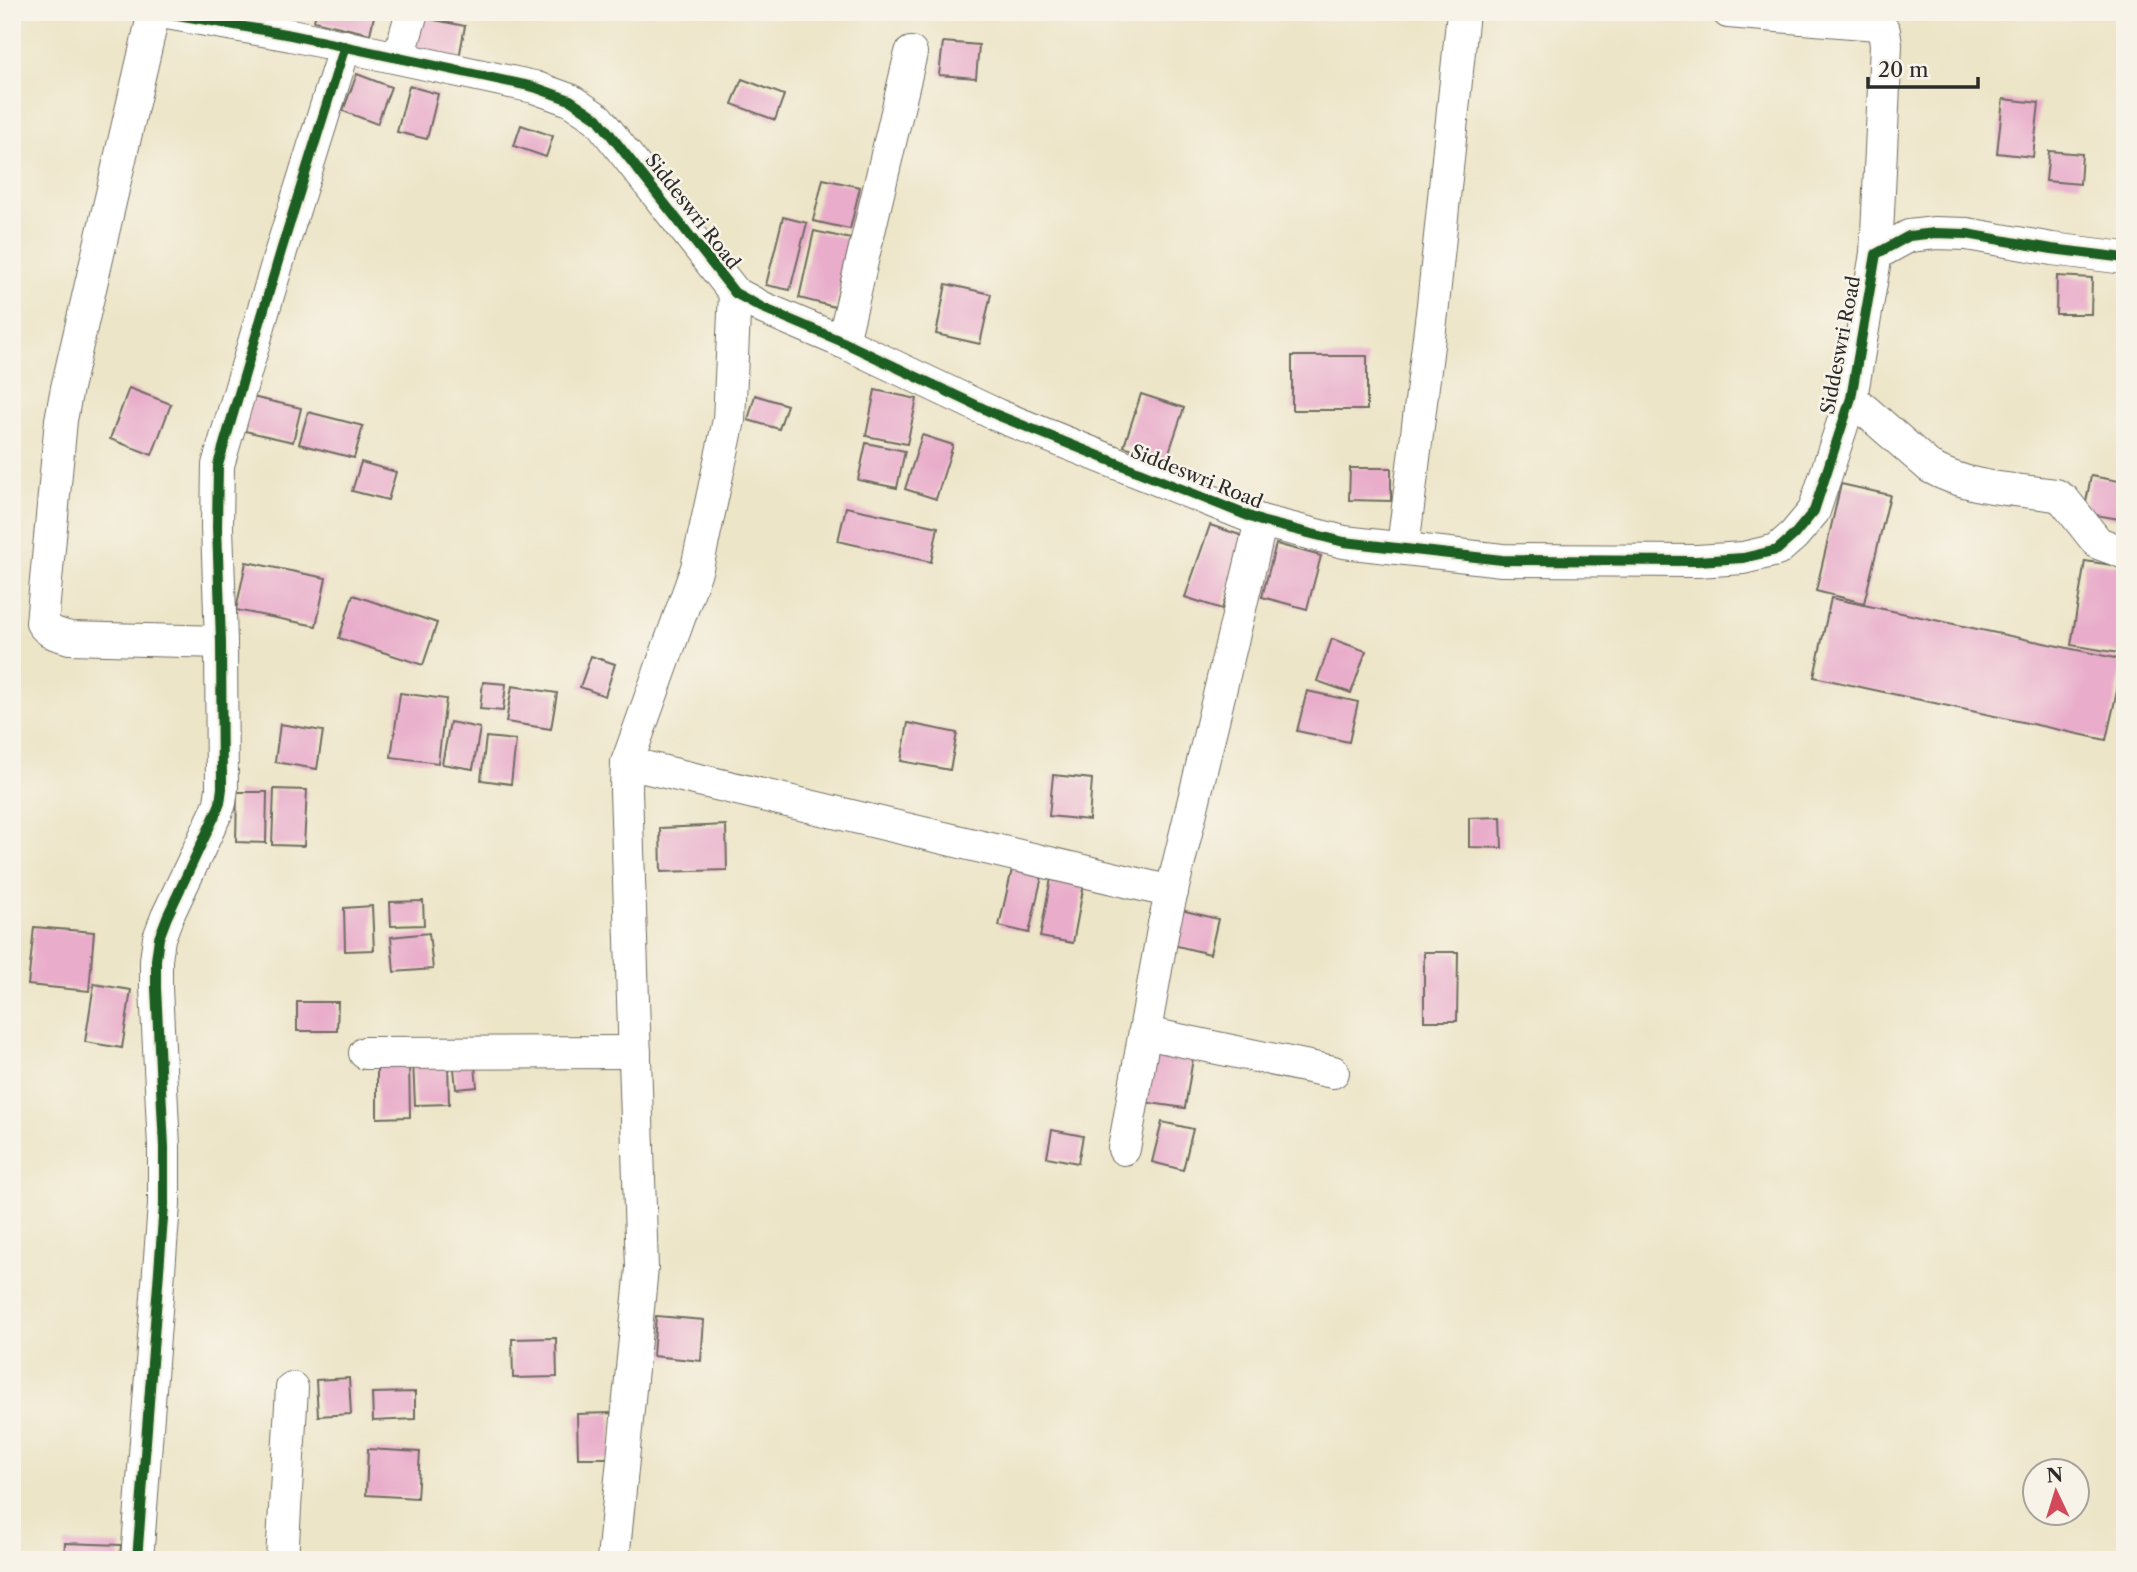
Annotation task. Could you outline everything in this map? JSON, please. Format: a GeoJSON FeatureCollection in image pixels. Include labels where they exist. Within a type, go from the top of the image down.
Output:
{"type":"FeatureCollection","features":[{"type":"Feature","properties":{"kind":"street"},"geometry":{"type":"LineString","coordinates":[[154,12],[61,420],[42,623],[46,629],[70,638],[221,642]]}},
{"type":"Feature","properties":{"kind":"street","name":"Siddeswri Road"},"geometry":{"type":"LineString","coordinates":[[161,12],[399,57],[534,87],[570,100],[598,119],[735,293],[997,415],[1261,522],[1344,541],[1502,560],[1697,561],[1743,558],[1777,550],[1794,535],[1814,510],[1851,398],[1875,254],[1909,236],[1935,233],[1967,234],[2125,258]]}},
{"type":"Feature","properties":{"kind":"street"},"geometry":{"type":"LineString","coordinates":[[399,57],[412,12]]}},
{"type":"Feature","properties":{"kind":"street"},"geometry":{"type":"LineString","coordinates":[[1403,547],[1433,305],[1464,12]]}},
{"type":"Feature","properties":{"kind":"street"},"geometry":{"type":"LineString","coordinates":[[1728,12],[1877,24],[1884,31],[1886,45],[1875,254]]}},
{"type":"Feature","properties":{"kind":"street"},"geometry":{"type":"LineString","coordinates":[[137,1560],[164,1205],[156,960],[159,938],[167,917],[220,803],[222,788],[218,466],[345,46]]}},
{"type":"Feature","properties":{"kind":"street"},"geometry":{"type":"LineString","coordinates":[[844,342],[911,52]]}},
{"type":"Feature","properties":{"kind":"street"},"geometry":{"type":"LineString","coordinates":[[613,1560],[642,1268],[627,762],[697,568],[729,420],[735,293]]}},
{"type":"Feature","properties":{"kind":"street"},"geometry":{"type":"LineString","coordinates":[[1851,398],[1930,467],[1962,482],[2056,495],[2064,500],[2098,543],[2125,553]]}},
{"type":"Feature","properties":{"kind":"street"},"geometry":{"type":"LineString","coordinates":[[1124,1149],[1164,924],[1261,522]]}},
{"type":"Feature","properties":{"kind":"street"},"geometry":{"type":"LineString","coordinates":[[627,762],[1172,892]]}},
{"type":"Feature","properties":{"kind":"street"},"geometry":{"type":"LineString","coordinates":[[1145,1033],[1333,1072]]}},
{"type":"Feature","properties":{"kind":"street"},"geometry":{"type":"LineString","coordinates":[[365,1054],[635,1052]]}},
{"type":"Feature","properties":{"kind":"street"},"geometry":{"type":"LineString","coordinates":[[282,1560],[292,1388]]}},
{"type":"Feature","properties":{"kind":"building"},"geometry":{"type":"Polygon","coordinates":[[[316,12],[375,12],[370,34],[314,21],[316,12]]]}},
{"type":"Feature","properties":{"kind":"building"},"geometry":{"type":"Polygon","coordinates":[[[419,17],[465,26],[459,58],[412,50],[419,17]]]}},
{"type":"Feature","properties":{"kind":"building"},"geometry":{"type":"Polygon","coordinates":[[[943,42],[979,45],[976,78],[939,75],[943,42]]]}},
{"type":"Feature","properties":{"kind":"building"},"geometry":{"type":"Polygon","coordinates":[[[357,74],[391,87],[377,124],[343,111],[357,74]]]}},
{"type":"Feature","properties":{"kind":"building"},"geometry":{"type":"Polygon","coordinates":[[[742,79],[784,95],[775,120],[732,104],[742,79]]]}},
{"type":"Feature","properties":{"kind":"building"},"geometry":{"type":"Polygon","coordinates":[[[409,86],[438,94],[427,139],[397,132],[409,86]]]}},
{"type":"Feature","properties":{"kind":"building"},"geometry":{"type":"Polygon","coordinates":[[[2003,99],[2039,103],[2033,157],[1997,153],[2003,99]]]}},
{"type":"Feature","properties":{"kind":"building"},"geometry":{"type":"Polygon","coordinates":[[[521,125],[553,136],[546,157],[514,146],[521,125]]]}},
{"type":"Feature","properties":{"kind":"building"},"geometry":{"type":"Polygon","coordinates":[[[2049,151],[2082,154],[2080,184],[2046,181],[2049,151]]]}},
{"type":"Feature","properties":{"kind":"building"},"geometry":{"type":"Polygon","coordinates":[[[823,179],[860,187],[850,229],[813,221],[823,179]]]}},
{"type":"Feature","properties":{"kind":"building"},"geometry":{"type":"Polygon","coordinates":[[[783,217],[807,223],[790,290],[766,285],[783,217]]]}},
{"type":"Feature","properties":{"kind":"building"},"geometry":{"type":"Polygon","coordinates":[[[814,231],[851,239],[835,307],[799,298],[814,231]]]}},
{"type":"Feature","properties":{"kind":"building"},"geometry":{"type":"Polygon","coordinates":[[[2057,276],[2092,278],[2091,314],[2056,314],[2057,276]]]}},
{"type":"Feature","properties":{"kind":"building"},"geometry":{"type":"Polygon","coordinates":[[[946,284],[991,294],[980,344],[936,334],[946,284]]]}},
{"type":"Feature","properties":{"kind":"building"},"geometry":{"type":"Polygon","coordinates":[[[1292,356],[1367,356],[1367,410],[1292,410],[1292,356]]]}},
{"type":"Feature","properties":{"kind":"building"},"geometry":{"type":"Polygon","coordinates":[[[129,388],[171,404],[152,455],[110,439],[129,388]]]}},
{"type":"Feature","properties":{"kind":"building"},"geometry":{"type":"Polygon","coordinates":[[[875,390],[917,399],[907,444],[866,436],[875,390]]]}},
{"type":"Feature","properties":{"kind":"building"},"geometry":{"type":"Polygon","coordinates":[[[1141,394],[1184,408],[1166,461],[1124,446],[1141,394]]]}},
{"type":"Feature","properties":{"kind":"building"},"geometry":{"type":"Polygon","coordinates":[[[755,395],[787,405],[779,429],[748,420],[755,395]]]}},
{"type":"Feature","properties":{"kind":"building"},"geometry":{"type":"Polygon","coordinates":[[[252,397],[301,408],[293,442],[245,431],[252,397]]]}},
{"type":"Feature","properties":{"kind":"building"},"geometry":{"type":"Polygon","coordinates":[[[308,412],[363,426],[354,458],[299,444],[308,412]]]}},
{"type":"Feature","properties":{"kind":"building"},"geometry":{"type":"Polygon","coordinates":[[[922,435],[953,445],[936,499],[905,489],[922,435]]]}},
{"type":"Feature","properties":{"kind":"building"},"geometry":{"type":"Polygon","coordinates":[[[866,443],[905,451],[897,488],[858,480],[866,443]]]}},
{"type":"Feature","properties":{"kind":"building"},"geometry":{"type":"Polygon","coordinates":[[[361,462],[396,472],[388,500],[352,491],[361,462]]]}},
{"type":"Feature","properties":{"kind":"building"},"geometry":{"type":"Polygon","coordinates":[[[1350,468],[1391,468],[1391,501],[1349,500],[1350,468]]]}},
{"type":"Feature","properties":{"kind":"building"},"geometry":{"type":"Polygon","coordinates":[[[2091,476],[2125,482],[2125,520],[2084,513],[2091,476]]]}},
{"type":"Feature","properties":{"kind":"building"},"geometry":{"type":"Polygon","coordinates":[[[1841,484],[1890,495],[1864,603],[1816,591],[1841,484]]]}},
{"type":"Feature","properties":{"kind":"building"},"geometry":{"type":"Polygon","coordinates":[[[846,507],[938,527],[931,562],[838,541],[846,507]]]}},
{"type":"Feature","properties":{"kind":"building"},"geometry":{"type":"Polygon","coordinates":[[[1210,525],[1246,537],[1222,609],[1185,597],[1210,525]]]}},
{"type":"Feature","properties":{"kind":"building"},"geometry":{"type":"Polygon","coordinates":[[[1276,544],[1321,556],[1307,609],[1262,597],[1276,544]]]}},
{"type":"Feature","properties":{"kind":"building"},"geometry":{"type":"Polygon","coordinates":[[[2085,561],[2125,567],[2125,654],[2071,645],[2085,561]]]}},
{"type":"Feature","properties":{"kind":"building"},"geometry":{"type":"Polygon","coordinates":[[[246,562],[326,578],[316,626],[236,610],[246,562]]]}},
{"type":"Feature","properties":{"kind":"building"},"geometry":{"type":"Polygon","coordinates":[[[353,595],[437,623],[423,665],[339,638],[353,595]]]}},
{"type":"Feature","properties":{"kind":"building"},"geometry":{"type":"Polygon","coordinates":[[[1831,598],[2124,660],[2106,740],[1814,677],[1831,598]]]}},
{"type":"Feature","properties":{"kind":"building"},"geometry":{"type":"Polygon","coordinates":[[[1332,639],[1366,651],[1351,693],[1317,681],[1332,639]]]}},
{"type":"Feature","properties":{"kind":"building"},"geometry":{"type":"Polygon","coordinates":[[[591,656],[615,664],[605,696],[580,687],[591,656]]]}},
{"type":"Feature","properties":{"kind":"building"},"geometry":{"type":"Polygon","coordinates":[[[483,682],[506,684],[503,711],[480,709],[483,682]]]}},
{"type":"Feature","properties":{"kind":"building"},"geometry":{"type":"Polygon","coordinates":[[[512,686],[557,693],[551,729],[506,722],[512,686]]]}},
{"type":"Feature","properties":{"kind":"building"},"geometry":{"type":"Polygon","coordinates":[[[1307,691],[1358,702],[1349,742],[1297,731],[1307,691]]]}},
{"type":"Feature","properties":{"kind":"building"},"geometry":{"type":"Polygon","coordinates":[[[400,693],[446,699],[438,763],[391,757],[400,693]]]}},
{"type":"Feature","properties":{"kind":"building"},"geometry":{"type":"Polygon","coordinates":[[[450,722],[480,728],[473,769],[442,764],[450,722]]]}},
{"type":"Feature","properties":{"kind":"building"},"geometry":{"type":"Polygon","coordinates":[[[908,723],[957,733],[950,770],[901,761],[908,723]]]}},
{"type":"Feature","properties":{"kind":"building"},"geometry":{"type":"Polygon","coordinates":[[[280,724],[323,731],[317,769],[275,762],[280,724]]]}},
{"type":"Feature","properties":{"kind":"building"},"geometry":{"type":"Polygon","coordinates":[[[486,737],[516,740],[511,784],[481,780],[486,737]]]}},
{"type":"Feature","properties":{"kind":"building"},"geometry":{"type":"Polygon","coordinates":[[[1053,775],[1092,779],[1089,820],[1049,816],[1053,775]]]}},
{"type":"Feature","properties":{"kind":"building"},"geometry":{"type":"Polygon","coordinates":[[[274,789],[307,790],[304,846],[272,845],[274,789]]]}},
{"type":"Feature","properties":{"kind":"building"},"geometry":{"type":"Polygon","coordinates":[[[237,792],[267,792],[266,843],[236,842],[237,792]]]}},
{"type":"Feature","properties":{"kind":"building"},"geometry":{"type":"Polygon","coordinates":[[[1501,817],[1502,848],[1469,847],[1469,818],[1501,817]]]}},
{"type":"Feature","properties":{"kind":"building"},"geometry":{"type":"Polygon","coordinates":[[[726,825],[727,870],[661,872],[660,828],[726,825]]]}},
{"type":"Feature","properties":{"kind":"building"},"geometry":{"type":"Polygon","coordinates":[[[1013,865],[1043,872],[1029,933],[999,926],[1013,865]]]}},
{"type":"Feature","properties":{"kind":"building"},"geometry":{"type":"Polygon","coordinates":[[[1051,878],[1084,884],[1073,943],[1040,937],[1051,878]]]}},
{"type":"Feature","properties":{"kind":"building"},"geometry":{"type":"Polygon","coordinates":[[[423,901],[424,925],[391,926],[390,902],[423,901]]]}},
{"type":"Feature","properties":{"kind":"building"},"geometry":{"type":"Polygon","coordinates":[[[372,906],[374,950],[345,951],[344,908],[372,906]]]}},
{"type":"Feature","properties":{"kind":"building"},"geometry":{"type":"Polygon","coordinates":[[[1173,908],[1218,919],[1210,954],[1165,943],[1173,908]]]}},
{"type":"Feature","properties":{"kind":"building"},"geometry":{"type":"Polygon","coordinates":[[[34,927],[94,932],[89,991],[28,985],[34,927]]]}},
{"type":"Feature","properties":{"kind":"building"},"geometry":{"type":"Polygon","coordinates":[[[429,933],[433,969],[394,972],[391,937],[429,933]]]}},
{"type":"Feature","properties":{"kind":"building"},"geometry":{"type":"Polygon","coordinates":[[[1424,952],[1458,952],[1457,1021],[1424,1021],[1424,952]]]}},
{"type":"Feature","properties":{"kind":"building"},"geometry":{"type":"Polygon","coordinates":[[[94,984],[131,990],[122,1048],[85,1042],[94,984]]]}},
{"type":"Feature","properties":{"kind":"building"},"geometry":{"type":"Polygon","coordinates":[[[297,1002],[338,1002],[337,1031],[297,1031],[297,1002]]]}},
{"type":"Feature","properties":{"kind":"building"},"geometry":{"type":"Polygon","coordinates":[[[1151,1046],[1194,1052],[1185,1108],[1143,1102],[1151,1046]]]}},
{"type":"Feature","properties":{"kind":"building"},"geometry":{"type":"Polygon","coordinates":[[[474,1056],[477,1087],[456,1089],[453,1058],[474,1056]]]}},
{"type":"Feature","properties":{"kind":"building"},"geometry":{"type":"Polygon","coordinates":[[[448,1059],[449,1104],[415,1105],[413,1060],[448,1059]]]}},
{"type":"Feature","properties":{"kind":"building"},"geometry":{"type":"Polygon","coordinates":[[[409,1060],[410,1117],[377,1118],[377,1061],[409,1060]]]}},
{"type":"Feature","properties":{"kind":"building"},"geometry":{"type":"Polygon","coordinates":[[[1162,1122],[1193,1129],[1183,1170],[1152,1162],[1162,1122]]]}},
{"type":"Feature","properties":{"kind":"building"},"geometry":{"type":"Polygon","coordinates":[[[1052,1130],[1083,1136],[1078,1163],[1047,1157],[1052,1130]]]}},
{"type":"Feature","properties":{"kind":"building"},"geometry":{"type":"Polygon","coordinates":[[[656,1316],[704,1320],[701,1361],[653,1356],[656,1316]]]}},
{"type":"Feature","properties":{"kind":"building"},"geometry":{"type":"Polygon","coordinates":[[[556,1338],[557,1377],[513,1378],[512,1339],[556,1338]]]}},
{"type":"Feature","properties":{"kind":"building"},"geometry":{"type":"Polygon","coordinates":[[[349,1378],[351,1414],[318,1416],[316,1380],[349,1378]]]}},
{"type":"Feature","properties":{"kind":"building"},"geometry":{"type":"Polygon","coordinates":[[[415,1392],[415,1419],[373,1421],[372,1393],[415,1392]]]}},
{"type":"Feature","properties":{"kind":"building"},"geometry":{"type":"Polygon","coordinates":[[[611,1413],[611,1458],[578,1458],[577,1414],[611,1413]]]}},
{"type":"Feature","properties":{"kind":"building"},"geometry":{"type":"Polygon","coordinates":[[[368,1449],[420,1452],[417,1498],[366,1495],[368,1449]]]}},
{"type":"Feature","properties":{"kind":"building"},"geometry":{"type":"Polygon","coordinates":[[[65,1543],[121,1545],[120,1560],[64,1560],[65,1543]]]}},
{"type":"Feature","properties":{"kind":"cycle path"},"geometry":{"type":"LineString","coordinates":[[161,12],[291,35],[534,87],[570,100],[598,119],[735,293],[997,415],[1261,521],[1344,542],[1502,560],[1697,561],[1743,558],[1777,550],[1814,511],[1851,398],[1876,254],[1909,236],[1935,233],[1967,234],[2125,258]]}},
{"type":"Feature","properties":{"kind":"cycle path"},"geometry":{"type":"LineString","coordinates":[[137,1560],[164,1205],[156,960],[159,938],[167,917],[216,813],[222,788],[218,465],[345,46]]}}]}
